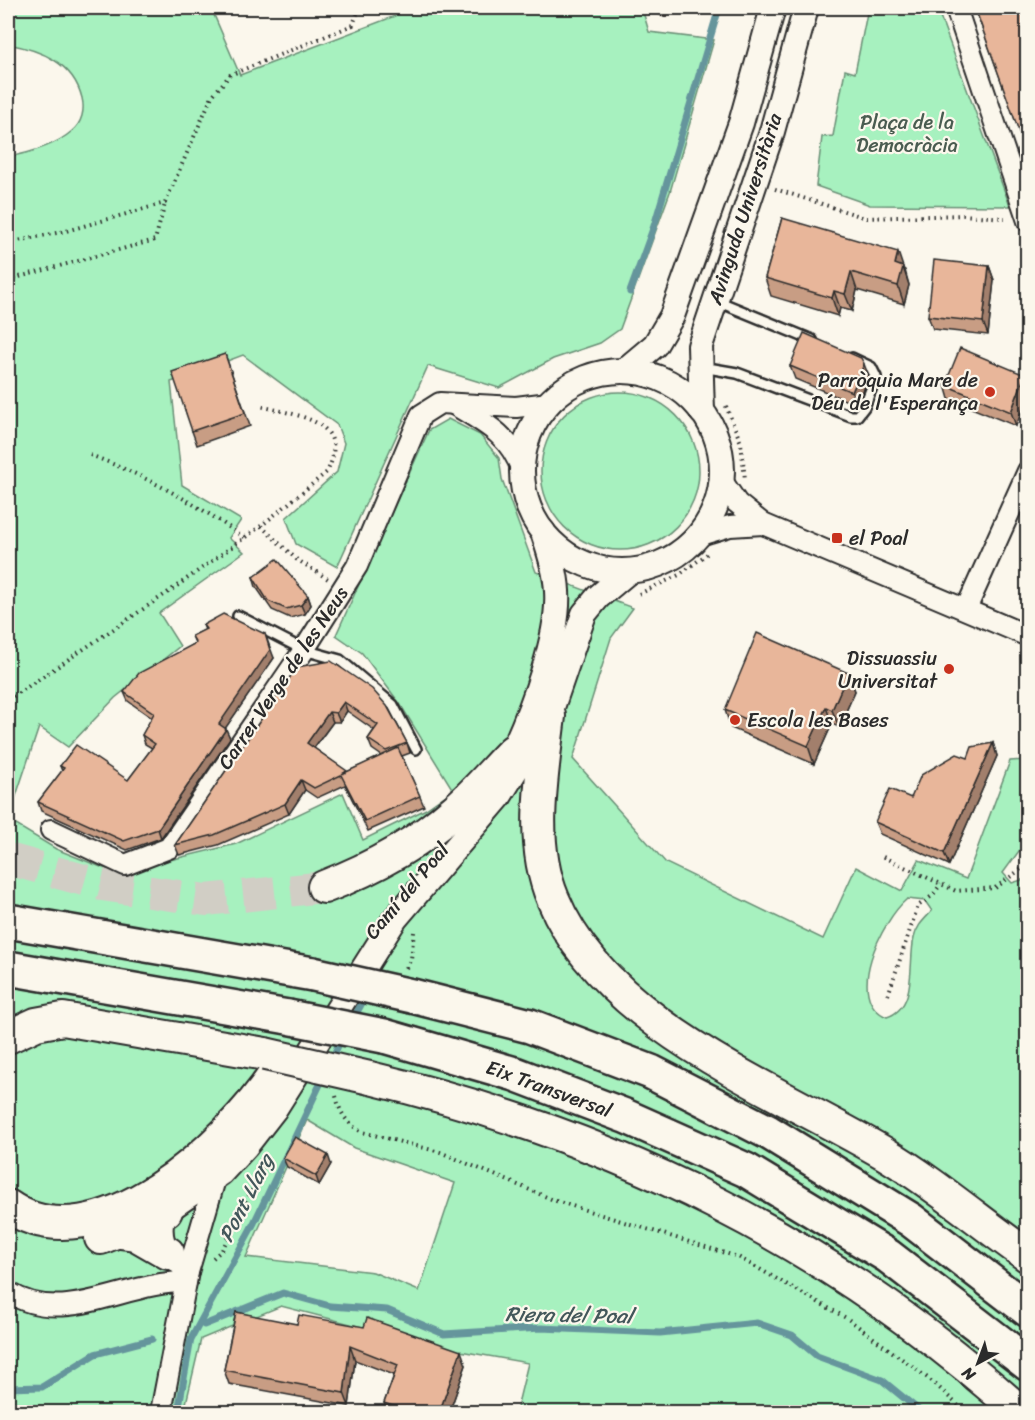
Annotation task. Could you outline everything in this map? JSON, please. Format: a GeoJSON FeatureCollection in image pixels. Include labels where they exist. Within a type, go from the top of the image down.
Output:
{"type":"FeatureCollection","features":[{"type":"Feature","properties":{"kind":"highway"},"geometry":{"type":"LineString","coordinates":[[549,716],[539,809],[541,853],[552,899],[572,936],[598,971],[650,1017],[702,1052],[886,1154],[1028,1256]]}},
{"type":"Feature","properties":{"kind":"highway"},"geometry":{"type":"LineString","coordinates":[[324,886],[365,871],[437,826],[457,809],[513,751]]}},
{"type":"Feature","properties":{"kind":"highway"},"geometry":{"type":"LineString","coordinates":[[8,921],[313,974],[406,987],[530,1026],[651,1072],[768,1132],[911,1220],[1028,1310]]}},
{"type":"Feature","properties":{"kind":"highway","name":"Eix Transversal"},"geometry":{"type":"LineString","coordinates":[[8,968],[384,1036],[515,1074],[625,1116],[746,1170],[888,1257],[1028,1364]]}},
{"type":"Feature","properties":{"kind":"highway"},"geometry":{"type":"LineString","coordinates":[[8,1037],[36,1024],[63,1019],[270,1063],[370,1078],[452,1097],[540,1126],[659,1174],[746,1218],[855,1282],[921,1330],[1020,1413]]}},
{"type":"Feature","properties":{"kind":"highway"},"geometry":{"type":"LineString","coordinates":[[8,1206],[35,1219],[56,1222],[89,1218],[125,1206],[149,1194],[208,1152],[250,1107],[270,1063]]}},
{"type":"Feature","properties":{"kind":"highway"},"geometry":{"type":"LineString","coordinates":[[8,1227],[28,1237],[52,1243],[99,1238],[120,1232],[166,1211]]}},
{"type":"Feature","properties":{"kind":"highway"},"geometry":{"type":"LineString","coordinates":[[120,1232],[135,1234],[181,1269]]}},
{"type":"Feature","properties":{"kind":"street","name":"Avinguda Universitària"},"geometry":{"type":"LineString","coordinates":[[624,371],[655,345],[672,316],[741,123],[773,8]]}},
{"type":"Feature","properties":{"kind":"street","name":"Avinguda Universitària"},"geometry":{"type":"LineString","coordinates":[[702,412],[708,368],[700,346],[771,135],[806,8]]}},
{"type":"Feature","properties":{"kind":"street"},"geometry":{"type":"LineString","coordinates":[[956,8],[1027,220]]}},
{"type":"Feature","properties":{"kind":"street"},"geometry":{"type":"LineString","coordinates":[[522,471],[527,440],[536,420],[564,389],[583,379],[603,373],[624,371],[647,374],[668,382],[687,395],[702,412],[717,440],[722,460],[722,481],[705,543]]}},
{"type":"Feature","properties":{"kind":"street","name":"Carrer Verge de les Neus"},"geometry":{"type":"LineString","coordinates":[[51,830],[125,865],[169,848],[304,650],[357,566],[421,415],[440,403],[516,407],[549,403]]}},
{"type":"Feature","properties":{"kind":"street"},"geometry":{"type":"LineString","coordinates":[[453,403],[495,429],[507,441],[517,455],[529,507],[543,532],[567,554],[586,564],[608,570],[629,571],[649,568],[685,549],[705,543],[730,526],[763,524]]}},
{"type":"Feature","properties":{"kind":"street"},"geometry":{"type":"LineString","coordinates":[[966,609],[1028,471]]}},
{"type":"Feature","properties":{"kind":"street"},"geometry":{"type":"LineString","coordinates":[[722,481],[737,503],[763,524],[1028,636]]}},
{"type":"Feature","properties":{"kind":"street","name":"Camí del Poal"},"geometry":{"type":"LineString","coordinates":[[181,1269],[163,1227],[166,1211],[177,1192],[211,1164],[249,1126],[268,1099],[270,1063],[370,933],[480,805],[513,751],[528,717],[553,635],[557,610],[556,581],[543,532]]}},
{"type":"Feature","properties":{"kind":"street","name":"Camí del Poal"},"geometry":{"type":"LineString","coordinates":[[166,1211],[216,1176],[246,1146],[274,1110],[368,958],[404,907],[499,797],[549,716],[584,614],[598,597],[629,571]]}},
{"type":"Feature","properties":{"kind":"street","name":"Camí del Poal"},"geometry":{"type":"LineString","coordinates":[[161,1413],[178,1321],[181,1269],[216,1176]]}},
{"type":"Feature","properties":{"kind":"street"},"geometry":{"type":"LineString","coordinates":[[8,1292],[25,1303],[74,1306],[166,1282],[181,1269]]}},
{"type":"Feature","properties":{"kind":"lane"},"geometry":{"type":"LineString","coordinates":[[714,300],[818,343]]}},
{"type":"Feature","properties":{"kind":"lane"},"geometry":{"type":"LineString","coordinates":[[708,368],[737,373],[745,378],[851,416],[857,416],[874,383],[876,371],[838,352]]}},
{"type":"Feature","properties":{"kind":"lane"},"geometry":{"type":"LineString","coordinates":[[238,616],[304,650],[340,660],[393,705],[416,749]]}},
{"type":"Feature","properties":{"kind":"path"},"geometry":{"type":"LineString","coordinates":[[8,280],[155,240],[165,203],[212,96],[230,75],[353,25],[359,8]]}},
{"type":"Feature","properties":{"kind":"path"},"geometry":{"type":"LineString","coordinates":[[8,146],[19,146]]}},
{"type":"Feature","properties":{"kind":"path"},"geometry":{"type":"LineString","coordinates":[[771,198],[777,177]]}},
{"type":"Feature","properties":{"kind":"path"},"geometry":{"type":"LineString","coordinates":[[774,188],[866,218],[963,215],[1027,220]]}},
{"type":"Feature","properties":{"kind":"path"},"geometry":{"type":"LineString","coordinates":[[8,243],[66,231],[165,203]]}},
{"type":"Feature","properties":{"kind":"path"},"geometry":{"type":"LineString","coordinates":[[708,368],[741,443],[745,478],[751,488]]}},
{"type":"Feature","properties":{"kind":"path"},"geometry":{"type":"LineString","coordinates":[[8,700],[167,593],[261,526],[327,472],[333,461],[334,450],[327,428],[316,420],[260,405]]}},
{"type":"Feature","properties":{"kind":"path"},"geometry":{"type":"LineString","coordinates":[[90,455],[134,473],[222,521],[244,538]]}},
{"type":"Feature","properties":{"kind":"path"},"geometry":{"type":"LineString","coordinates":[[261,526],[296,559],[343,589]]}},
{"type":"Feature","properties":{"kind":"path"},"geometry":{"type":"LineString","coordinates":[[632,598],[678,575],[705,543]]}},
{"type":"Feature","properties":{"kind":"path"},"geometry":{"type":"LineString","coordinates":[[883,857],[956,891],[995,888],[1028,864]]}},
{"type":"Feature","properties":{"kind":"path"},"geometry":{"type":"LineString","coordinates":[[888,995],[918,906],[941,884]]}},
{"type":"Feature","properties":{"kind":"path"},"geometry":{"type":"LineString","coordinates":[[404,907],[415,935],[406,987]]}},
{"type":"Feature","properties":{"kind":"path"},"geometry":{"type":"LineString","coordinates":[[334,1090],[340,1113],[352,1126],[362,1132],[440,1152],[556,1201],[738,1257],[848,1319],[933,1382],[964,1413]]}},
{"type":"Feature","properties":{"kind":"green space"},"geometry":{"type":"Polygon","coordinates":[[[8,8],[104,8],[110,13],[120,8],[211,8],[240,75],[395,16],[396,8],[642,8],[649,32],[714,40],[670,192],[620,329],[600,343],[553,359],[499,388],[428,366],[337,567],[296,544],[286,518],[337,472],[344,443],[337,425],[243,355],[171,382],[182,485],[241,520],[229,538],[244,552],[159,613],[180,646],[115,698],[68,747],[39,727],[8,820],[8,157],[58,141],[78,124],[83,107],[78,86],[63,67],[43,54],[8,44],[8,8]]]}},
{"type":"Feature","properties":{"kind":"green space","name":"Plaça de la Democràcia"},"geometry":{"type":"Polygon","coordinates":[[[868,8],[937,8],[1010,206],[870,205],[816,186],[822,137],[833,136],[845,70],[855,73],[868,8]]]}},
{"type":"Feature","properties":{"kind":"green space"},"geometry":{"type":"Polygon","coordinates":[[[620,392],[635,393],[650,398],[664,405],[676,415],[686,427],[693,441],[698,456],[698,486],[693,501],[686,515],[676,527],[664,537],[650,544],[635,549],[620,550],[605,549],[590,544],[576,537],[564,527],[554,515],[547,501],[542,486],[541,471],[542,456],[547,441],[554,427],[564,415],[576,405],[590,398],[605,393],[620,392]]]}},
{"type":"Feature","properties":{"kind":"green space"},"geometry":{"type":"Polygon","coordinates":[[[448,419],[480,435],[499,458],[502,479],[536,572],[633,608],[611,638],[573,759],[666,863],[823,939],[856,867],[902,891],[919,860],[966,879],[1010,761],[1027,760],[1027,840],[1003,873],[1012,883],[1028,878],[1027,1412],[516,1412],[528,1363],[443,1348],[281,1306],[201,1339],[184,1412],[8,1412],[8,820],[56,849],[116,873],[236,844],[343,793],[363,840],[426,809],[453,790],[400,704],[362,653],[336,635],[429,430],[448,419]],[[907,899],[897,909],[878,941],[867,977],[868,994],[874,1008],[887,1017],[897,1012],[908,994],[915,933],[932,911],[925,901],[907,899]],[[307,1120],[246,1257],[373,1272],[419,1291],[455,1183],[354,1148],[307,1120]]]}},
{"type":"Feature","properties":{"kind":"building"},"geometry":{"type":"Polygon","coordinates":[[[975,8],[1028,8],[1028,135],[1021,137],[975,8]]]}},
{"type":"Feature","properties":{"kind":"building"},"geometry":{"type":"Polygon","coordinates":[[[782,218],[898,252],[895,264],[903,267],[898,286],[851,272],[845,294],[834,291],[832,298],[765,278],[782,218]]]}},
{"type":"Feature","properties":{"kind":"building"},"geometry":{"type":"Polygon","coordinates":[[[934,260],[989,266],[983,322],[928,316],[934,260]]]}},
{"type":"Feature","properties":{"kind":"building"},"geometry":{"type":"Polygon","coordinates":[[[804,333],[861,358],[864,364],[852,392],[790,366],[804,333]]]}},
{"type":"Feature","properties":{"kind":"building","name":"Parròquia Mare de Déu de l'Esperança"},"geometry":{"type":"Polygon","coordinates":[[[960,348],[1025,375],[1011,412],[945,385],[960,348]]]}},
{"type":"Feature","properties":{"kind":"building"},"geometry":{"type":"Polygon","coordinates":[[[225,354],[245,413],[192,431],[172,372],[225,354]]]}},
{"type":"Feature","properties":{"kind":"building"},"geometry":{"type":"Polygon","coordinates":[[[277,559],[308,596],[301,605],[286,609],[268,601],[253,577],[277,559]]]}},
{"type":"Feature","properties":{"kind":"building"},"geometry":{"type":"Polygon","coordinates":[[[223,614],[265,634],[270,650],[219,724],[226,729],[158,829],[124,841],[38,802],[64,768],[60,766],[76,745],[128,780],[155,744],[142,735],[154,713],[124,692],[139,673],[196,643],[192,636],[206,629],[203,625],[223,614]]]}},
{"type":"Feature","properties":{"kind":"building"},"geometry":{"type":"Polygon","coordinates":[[[757,633],[848,673],[832,710],[826,707],[808,746],[725,710],[757,633]]]}},
{"type":"Feature","properties":{"kind":"building"},"geometry":{"type":"Polygon","coordinates":[[[331,661],[372,689],[387,706],[407,743],[386,751],[368,739],[378,725],[344,702],[336,713],[329,712],[307,743],[347,771],[342,774],[398,748],[420,796],[365,821],[341,775],[314,788],[301,780],[285,804],[214,835],[175,845],[297,667],[331,661]]]}},
{"type":"Feature","properties":{"kind":"building"},"geometry":{"type":"Polygon","coordinates":[[[993,743],[944,853],[875,822],[890,789],[911,798],[921,775],[957,754],[968,758],[972,747],[993,743]]]}},
{"type":"Feature","properties":{"kind":"building"},"geometry":{"type":"Polygon","coordinates":[[[295,1137],[328,1155],[316,1176],[283,1158],[295,1137]]]}},
{"type":"Feature","properties":{"kind":"building"},"geometry":{"type":"Polygon","coordinates":[[[236,1312],[297,1324],[299,1315],[364,1327],[367,1318],[461,1351],[439,1413],[412,1413],[384,1403],[398,1365],[350,1346],[344,1393],[224,1370],[236,1312]]]}},
{"type":"Feature","properties":{"kind":"waterway"},"geometry":{"type":"LineString","coordinates":[[630,292],[654,226],[719,8]]}},
{"type":"Feature","properties":{"kind":"waterway","name":"Pont Llarg"},"geometry":{"type":"LineString","coordinates":[[352,1021],[367,994]]}},
{"type":"Feature","properties":{"kind":"waterway","name":"Pont Llarg"},"geometry":{"type":"LineString","coordinates":[[331,1061],[343,1035]]}},
{"type":"Feature","properties":{"kind":"waterway","name":"Pont Llarg"},"geometry":{"type":"LineString","coordinates":[[178,1412],[191,1339],[254,1223],[324,1076]]}},
{"type":"Feature","properties":{"kind":"waterway","name":"Riera del Poal"},"geometry":{"type":"LineString","coordinates":[[204,1325],[283,1293],[330,1306],[387,1310],[444,1334],[541,1328],[660,1333],[757,1323],[792,1335],[817,1356],[882,1380],[921,1412]]}},
{"type":"Feature","properties":{"kind":"waterway","name":"Riera del Poal"},"geometry":{"type":"LineString","coordinates":[[8,1388],[42,1387],[95,1354],[152,1339]]}},
{"type":"Feature","properties":{"kind":"tunnel"},"geometry":{"type":"LineString","coordinates":[[8,859],[102,885],[206,900],[324,887]]}},
{"type":"Feature","properties":{"kind":"place","name":"Parròquia Mare de Déu de l'Esperança"},"geometry":{"type":"Point","coordinates":[990,392]}},
{"type":"Feature","properties":{"kind":"place","name":"el Poal"},"geometry":{"type":"Point","coordinates":[837,538]}},
{"type":"Feature","properties":{"kind":"place","name":"Dissuassiu Universitat"},"geometry":{"type":"Point","coordinates":[949,669]}},
{"type":"Feature","properties":{"kind":"place","name":"Escola les Bases"},"geometry":{"type":"Point","coordinates":[735,720]}}]}
